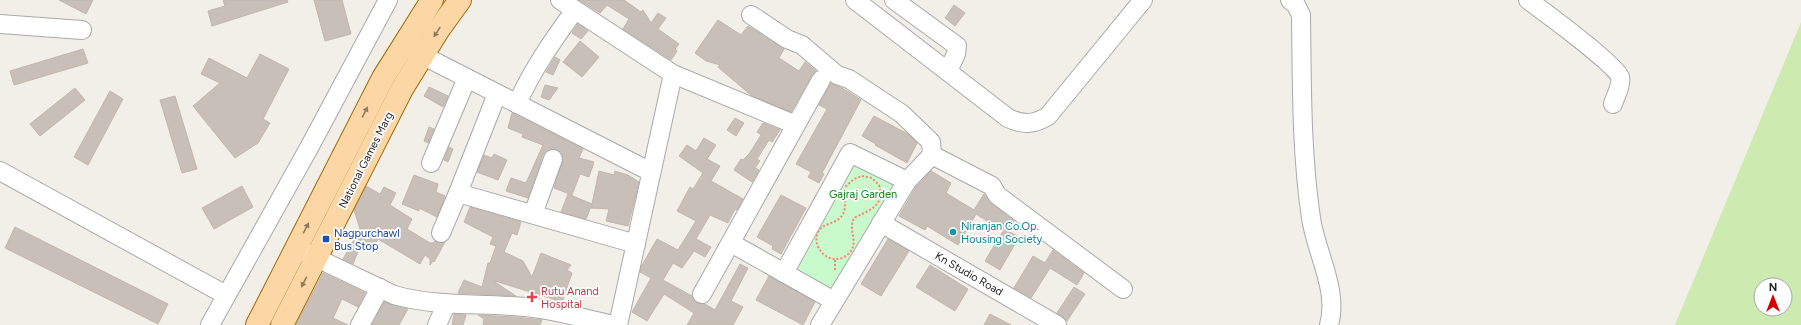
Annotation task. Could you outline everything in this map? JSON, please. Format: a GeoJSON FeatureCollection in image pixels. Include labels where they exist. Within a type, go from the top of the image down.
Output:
{"type":"FeatureCollection","features":[{"type":"Feature","properties":{"kind":"main road","name":"National Games Marg"},"geometry":{"type":"LineString","coordinates":[[257,325],[383,78],[432,0]]}},
{"type":"Feature","properties":{"kind":"main road","name":"National Games Marg"},"geometry":{"type":"LineString","coordinates":[[282,325],[402,89],[422,56],[460,0]]}},
{"type":"Feature","properties":{"kind":"street"},"geometry":{"type":"LineString","coordinates":[[210,325],[310,146],[388,0]]}},
{"type":"Feature","properties":{"kind":"street"},"geometry":{"type":"LineString","coordinates":[[855,0],[1008,118],[1019,123],[1030,124],[1048,116],[1143,0]]}},
{"type":"Feature","properties":{"kind":"street"},"geometry":{"type":"LineString","coordinates":[[894,0],[957,46],[956,54],[948,71]]}},
{"type":"Feature","properties":{"kind":"street"},"geometry":{"type":"LineString","coordinates":[[1290,0],[1296,5],[1301,15],[1304,153],[1311,220],[1330,294],[1333,312],[1330,325]]}},
{"type":"Feature","properties":{"kind":"street"},"geometry":{"type":"LineString","coordinates":[[1528,0],[1600,56],[1616,71],[1620,77],[1620,85],[1613,104]]}},
{"type":"Feature","properties":{"kind":"street"},"geometry":{"type":"LineString","coordinates":[[517,104],[568,5],[673,74],[796,125]]}},
{"type":"Feature","properties":{"kind":"street"},"geometry":{"type":"LineString","coordinates":[[751,15],[787,39],[802,45],[837,75],[849,79],[902,114],[931,142],[932,154],[907,181],[820,325]]}},
{"type":"Feature","properties":{"kind":"street"},"geometry":{"type":"LineString","coordinates":[[0,24],[82,30]]}},
{"type":"Feature","properties":{"kind":"street"},"geometry":{"type":"LineString","coordinates":[[403,44],[422,56],[651,172]]}},
{"type":"Feature","properties":{"kind":"street"},"geometry":{"type":"LineString","coordinates":[[618,325],[673,74]]}},
{"type":"Feature","properties":{"kind":"street"},"geometry":{"type":"LineString","coordinates":[[431,163],[467,78]]}},
{"type":"Feature","properties":{"kind":"street"},"geometry":{"type":"LineString","coordinates":[[702,294],[821,80]]}},
{"type":"Feature","properties":{"kind":"street"},"geometry":{"type":"LineString","coordinates":[[441,233],[497,94]]}},
{"type":"Feature","properties":{"kind":"street"},"geometry":{"type":"LineString","coordinates":[[784,273],[850,153],[907,181]]}},
{"type":"Feature","properties":{"kind":"street"},"geometry":{"type":"LineString","coordinates":[[932,154],[992,186],[997,196],[1123,289]]}},
{"type":"Feature","properties":{"kind":"street"},"geometry":{"type":"LineString","coordinates":[[533,214],[553,159]]}},
{"type":"Feature","properties":{"kind":"street"},"geometry":{"type":"LineString","coordinates":[[0,172],[226,295]]}},
{"type":"Feature","properties":{"kind":"street"},"geometry":{"type":"LineString","coordinates":[[458,193],[636,244]]}},
{"type":"Feature","properties":{"kind":"street","name":"Kn Studio Road"},"geometry":{"type":"LineString","coordinates":[[882,222],[1057,325]]}},
{"type":"Feature","properties":{"kind":"street"},"geometry":{"type":"LineString","coordinates":[[731,243],[834,301]]}},
{"type":"Feature","properties":{"kind":"street"},"geometry":{"type":"LineString","coordinates":[[296,248],[394,295],[410,300],[446,305],[532,308],[547,318],[614,325]]}},
{"type":"Feature","properties":{"kind":"street"},"geometry":{"type":"LineString","coordinates":[[360,325],[380,288]]}},
{"type":"Feature","properties":{"kind":"street"},"geometry":{"type":"LineString","coordinates":[[437,325],[446,305]]}},
{"type":"Feature","properties":{"kind":"path"},"geometry":{"type":"LineString","coordinates":[[862,176],[872,178],[879,185],[879,201],[872,209],[854,218],[851,226],[854,245],[848,254],[835,260],[826,256],[819,249],[818,233],[824,225],[836,221],[843,214],[844,192],[848,183],[862,176]]}},
{"type":"Feature","properties":{"kind":"green space"},"geometry":{"type":"Polygon","coordinates":[[[1801,22],[1801,325],[1675,325],[1801,22]]]}},
{"type":"Feature","properties":{"kind":"green space","name":"Gajraj Garden"},"geometry":{"type":"Polygon","coordinates":[[[850,153],[907,181],[834,301],[784,273],[850,153]]]}},
{"type":"Feature","properties":{"kind":"building"},"geometry":{"type":"Polygon","coordinates":[[[59,0],[93,0],[86,14],[59,0]]]}},
{"type":"Feature","properties":{"kind":"building"},"geometry":{"type":"Polygon","coordinates":[[[223,0],[287,0],[288,2],[212,26],[208,11],[225,6],[223,0]]]}},
{"type":"Feature","properties":{"kind":"building"},"geometry":{"type":"Polygon","coordinates":[[[314,0],[342,0],[351,34],[325,41],[314,0]]]}},
{"type":"Feature","properties":{"kind":"building"},"geometry":{"type":"Polygon","coordinates":[[[579,0],[624,0],[641,12],[643,10],[651,23],[658,13],[666,18],[658,29],[679,44],[675,49],[677,51],[671,60],[623,29],[629,19],[607,5],[600,13],[579,0]]]}},
{"type":"Feature","properties":{"kind":"building"},"geometry":{"type":"Polygon","coordinates":[[[954,5],[965,13],[955,26],[945,18],[954,5]]]}},
{"type":"Feature","properties":{"kind":"building"},"geometry":{"type":"Polygon","coordinates":[[[718,20],[741,35],[748,26],[784,49],[779,58],[799,71],[805,62],[816,71],[812,75],[791,112],[752,96],[718,67],[720,65],[706,61],[695,53],[718,20]]]}},
{"type":"Feature","properties":{"kind":"building"},"geometry":{"type":"Polygon","coordinates":[[[578,24],[588,31],[581,39],[572,33],[578,24]]]}},
{"type":"Feature","properties":{"kind":"building"},"geometry":{"type":"Polygon","coordinates":[[[580,41],[599,57],[582,77],[563,62],[580,41]]]}},
{"type":"Feature","properties":{"kind":"building"},"geometry":{"type":"Polygon","coordinates":[[[83,49],[88,63],[14,85],[10,71],[83,49]]]}},
{"type":"Feature","properties":{"kind":"building"},"geometry":{"type":"Polygon","coordinates":[[[260,54],[289,69],[263,119],[270,123],[258,143],[235,158],[193,106],[220,83],[201,74],[209,58],[247,78],[260,54]]]}},
{"type":"Feature","properties":{"kind":"building"},"geometry":{"type":"Polygon","coordinates":[[[555,57],[560,60],[553,75],[546,72],[555,57]]]}},
{"type":"Feature","properties":{"kind":"building"},"geometry":{"type":"Polygon","coordinates":[[[831,83],[861,100],[822,173],[824,174],[819,183],[808,177],[811,172],[796,164],[827,109],[819,105],[831,83]]]}},
{"type":"Feature","properties":{"kind":"building"},"geometry":{"type":"Polygon","coordinates":[[[545,85],[558,88],[549,100],[541,97],[545,85]]]}},
{"type":"Feature","properties":{"kind":"building"},"geometry":{"type":"Polygon","coordinates":[[[429,87],[448,96],[443,107],[424,96],[429,87]]]}},
{"type":"Feature","properties":{"kind":"building"},"geometry":{"type":"Polygon","coordinates":[[[75,88],[85,100],[40,136],[30,124],[75,88]]]}},
{"type":"Feature","properties":{"kind":"building"},"geometry":{"type":"Polygon","coordinates":[[[110,91],[123,99],[88,165],[74,157],[110,91]]]}},
{"type":"Feature","properties":{"kind":"building"},"geometry":{"type":"Polygon","coordinates":[[[175,96],[197,169],[182,173],[160,100],[175,96]]]}},
{"type":"Feature","properties":{"kind":"building"},"geometry":{"type":"Polygon","coordinates":[[[512,113],[583,149],[579,158],[594,162],[589,177],[580,174],[572,195],[554,188],[563,158],[561,152],[552,149],[543,155],[528,198],[506,191],[511,178],[526,183],[543,145],[522,137],[523,134],[508,128],[512,113]]]}},
{"type":"Feature","properties":{"kind":"building"},"geometry":{"type":"Polygon","coordinates":[[[874,116],[908,134],[917,143],[907,163],[862,136],[874,116]]]}},
{"type":"Feature","properties":{"kind":"building"},"geometry":{"type":"Polygon","coordinates":[[[735,118],[744,123],[736,136],[727,130],[735,118]]]}},
{"type":"Feature","properties":{"kind":"building"},"geometry":{"type":"Polygon","coordinates":[[[763,123],[780,130],[772,142],[769,140],[757,159],[760,161],[755,168],[759,170],[752,182],[734,170],[741,159],[743,160],[749,154],[761,135],[757,132],[763,123]]]}},
{"type":"Feature","properties":{"kind":"building"},"geometry":{"type":"Polygon","coordinates":[[[429,127],[434,129],[428,143],[424,141],[429,127]]]}},
{"type":"Feature","properties":{"kind":"building"},"geometry":{"type":"Polygon","coordinates":[[[704,138],[716,145],[707,159],[720,166],[711,181],[743,199],[737,210],[735,209],[728,223],[710,215],[696,239],[711,247],[705,257],[694,251],[682,268],[673,263],[663,280],[692,296],[697,303],[705,304],[715,310],[740,264],[748,268],[731,301],[743,307],[733,325],[687,325],[694,313],[664,294],[647,321],[632,312],[651,278],[640,272],[641,267],[657,239],[678,250],[696,221],[677,211],[690,187],[693,189],[703,173],[679,156],[687,145],[696,151],[704,138]]]}},
{"type":"Feature","properties":{"kind":"building"},"geometry":{"type":"Polygon","coordinates":[[[449,147],[453,149],[448,162],[444,160],[449,147]]]}},
{"type":"Feature","properties":{"kind":"building"},"geometry":{"type":"Polygon","coordinates":[[[494,154],[507,160],[498,180],[477,172],[484,155],[492,158],[494,154]]]}},
{"type":"Feature","properties":{"kind":"building"},"geometry":{"type":"Polygon","coordinates":[[[599,171],[614,175],[615,171],[628,175],[639,182],[628,226],[606,221],[609,209],[591,208],[599,171]]]}},
{"type":"Feature","properties":{"kind":"building"},"geometry":{"type":"Polygon","coordinates":[[[931,171],[951,183],[946,193],[974,210],[984,194],[991,203],[1014,221],[1008,231],[1019,237],[1000,270],[985,261],[1003,231],[976,214],[958,245],[927,226],[925,230],[899,216],[916,187],[931,171]]]}},
{"type":"Feature","properties":{"kind":"building"},"geometry":{"type":"Polygon","coordinates":[[[414,175],[438,184],[436,192],[445,196],[437,217],[419,208],[419,211],[402,204],[414,175]]]}},
{"type":"Feature","properties":{"kind":"building"},"geometry":{"type":"Polygon","coordinates":[[[242,186],[253,207],[214,229],[202,208],[242,186]]]}},
{"type":"Feature","properties":{"kind":"building"},"geometry":{"type":"Polygon","coordinates":[[[366,186],[380,194],[384,187],[396,193],[390,205],[412,219],[407,229],[430,243],[435,241],[442,243],[445,242],[434,262],[433,261],[430,265],[430,259],[425,255],[420,264],[378,239],[372,248],[362,242],[353,264],[343,259],[360,229],[354,210],[366,186]]]}},
{"type":"Feature","properties":{"kind":"building"},"geometry":{"type":"Polygon","coordinates":[[[568,194],[592,204],[586,219],[561,212],[568,194]]]}},
{"type":"Feature","properties":{"kind":"building"},"geometry":{"type":"Polygon","coordinates":[[[781,195],[806,208],[781,254],[772,249],[773,246],[757,237],[781,195]]]}},
{"type":"Feature","properties":{"kind":"building"},"geometry":{"type":"Polygon","coordinates":[[[470,207],[521,222],[517,235],[512,233],[504,252],[523,261],[532,277],[541,253],[571,265],[567,270],[572,273],[562,302],[495,281],[516,296],[458,293],[464,280],[482,287],[488,263],[490,263],[496,246],[490,244],[493,237],[464,222],[470,207]]]}},
{"type":"Feature","properties":{"kind":"building"},"geometry":{"type":"Polygon","coordinates":[[[15,227],[168,304],[158,324],[5,248],[15,227]]]}},
{"type":"Feature","properties":{"kind":"building"},"geometry":{"type":"Polygon","coordinates":[[[888,239],[909,251],[881,296],[861,284],[888,239]]]}},
{"type":"Feature","properties":{"kind":"building"},"geometry":{"type":"Polygon","coordinates":[[[1053,250],[1084,273],[1077,285],[1050,268],[1031,298],[1014,288],[1033,256],[1045,263],[1053,250]]]}},
{"type":"Feature","properties":{"kind":"building"},"geometry":{"type":"Polygon","coordinates":[[[930,265],[968,289],[955,311],[916,287],[930,265]]]}},
{"type":"Feature","properties":{"kind":"building"},"geometry":{"type":"Polygon","coordinates":[[[323,273],[365,293],[358,307],[342,299],[333,318],[348,325],[296,325],[323,273]]]}},
{"type":"Feature","properties":{"kind":"building"},"geometry":{"type":"Polygon","coordinates":[[[769,276],[815,302],[803,325],[756,300],[769,276]]]}},
{"type":"Feature","properties":{"kind":"building"},"geometry":{"type":"Polygon","coordinates":[[[1074,287],[1085,294],[1067,321],[1057,313],[1074,287]]]}},
{"type":"Feature","properties":{"kind":"building"},"geometry":{"type":"Polygon","coordinates":[[[384,302],[408,309],[399,325],[372,325],[384,302]]]}},
{"type":"Feature","properties":{"kind":"building"},"geometry":{"type":"Polygon","coordinates":[[[454,314],[466,315],[463,325],[452,325],[454,314]]]}},
{"type":"Feature","properties":{"kind":"building"},"geometry":{"type":"Polygon","coordinates":[[[990,314],[1011,325],[984,325],[990,314]]]}},
{"type":"Feature","properties":{"kind":"building"},"geometry":{"type":"Polygon","coordinates":[[[478,315],[542,320],[540,325],[483,325],[484,319],[478,315]]]}},
{"type":"Feature","properties":{"kind":"place","name":"Niranjan Co.Op. Housing Society"},"geometry":{"type":"Point","coordinates":[953,232]}},
{"type":"Feature","properties":{"kind":"place","name":"Nagpurchawl Bus Stop"},"geometry":{"type":"Point","coordinates":[326,239]}},
{"type":"Feature","properties":{"kind":"place","name":"Rutu Anand Hospital"},"geometry":{"type":"Point","coordinates":[532,297]}}]}
